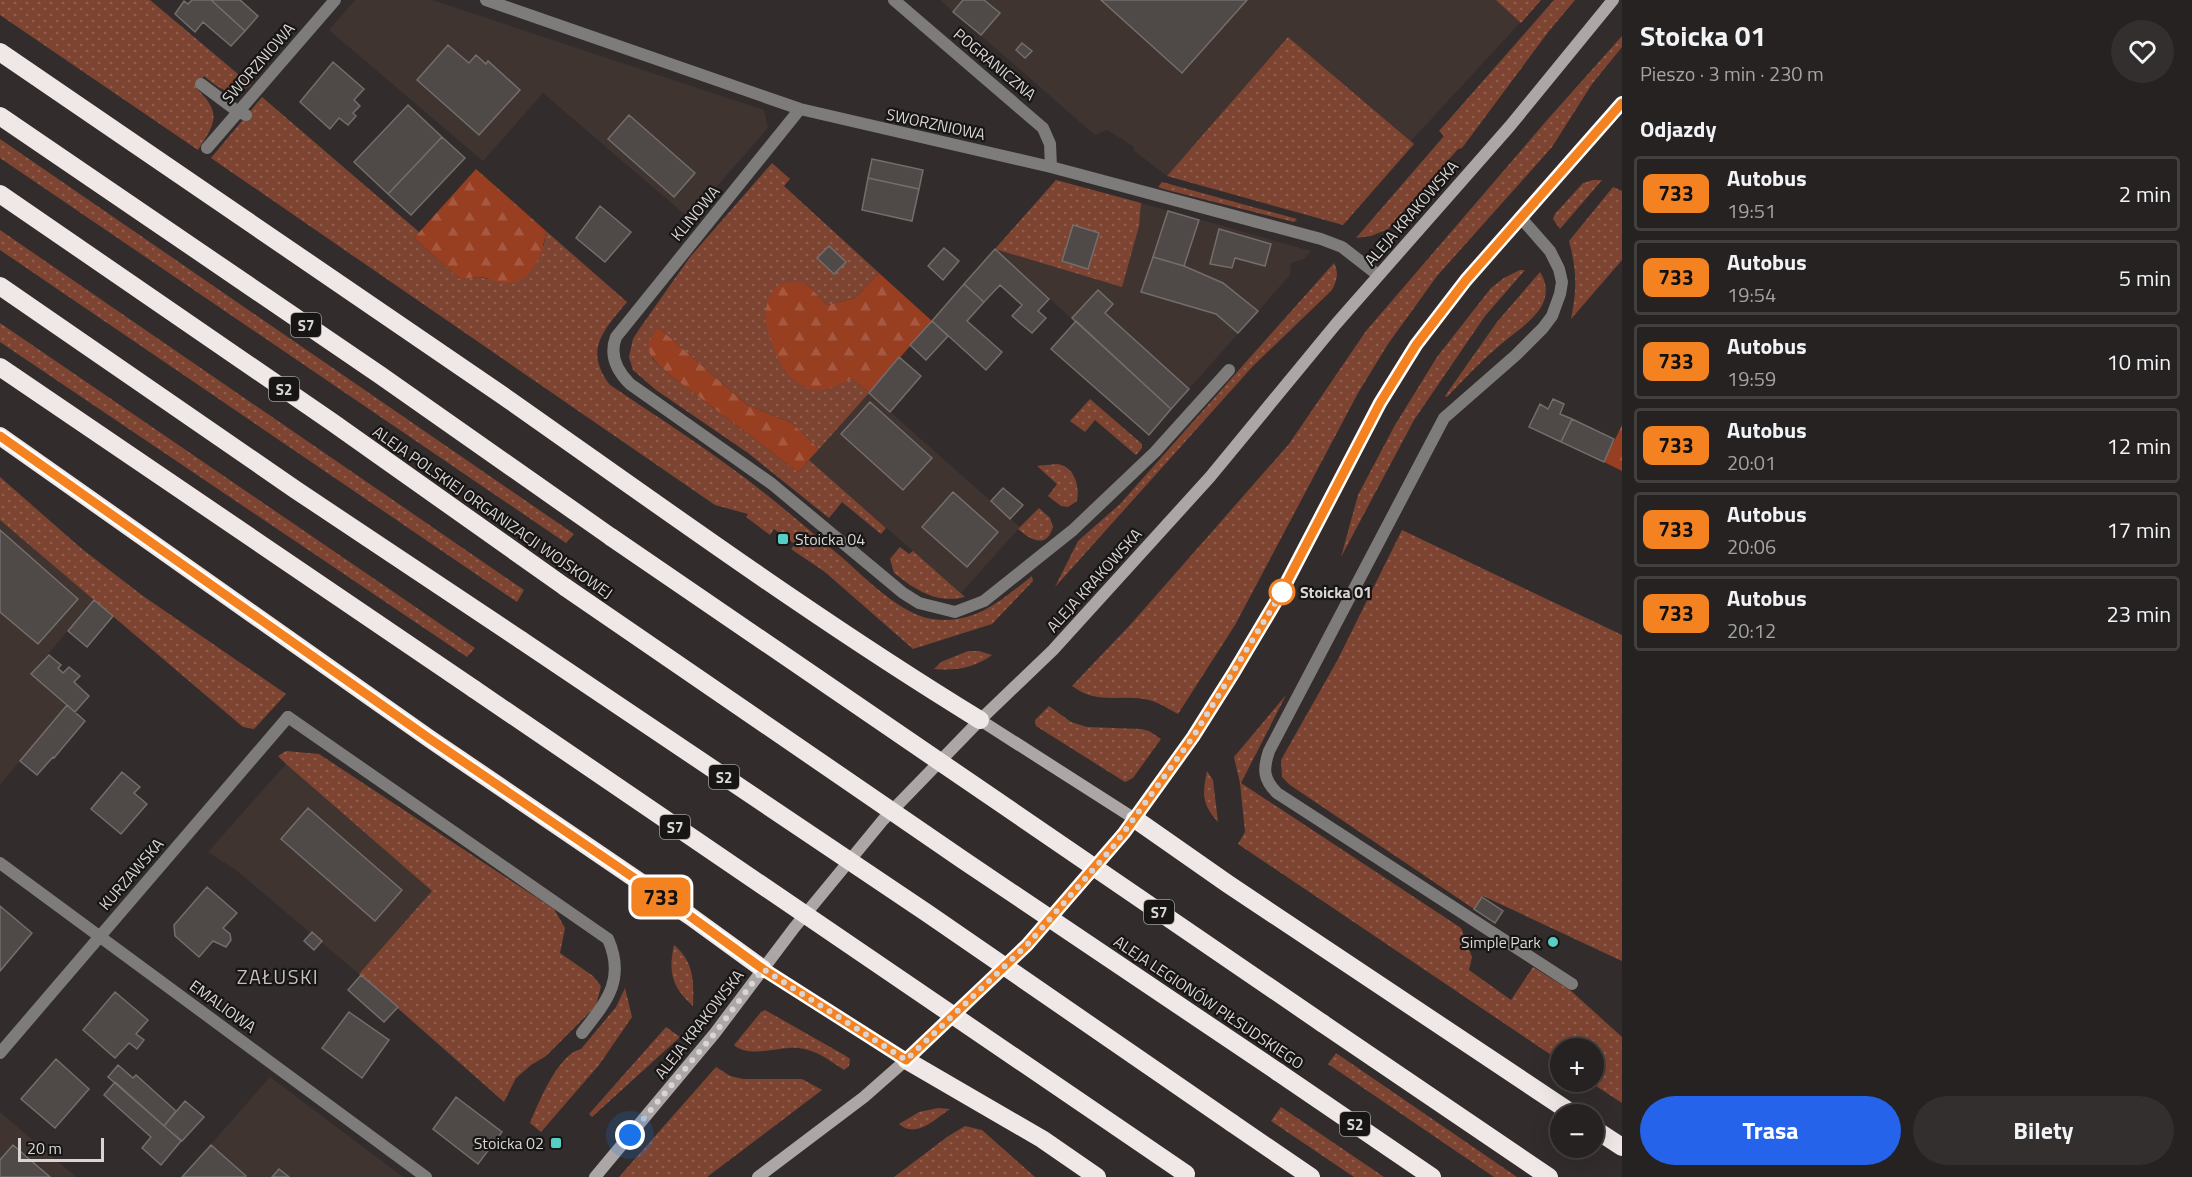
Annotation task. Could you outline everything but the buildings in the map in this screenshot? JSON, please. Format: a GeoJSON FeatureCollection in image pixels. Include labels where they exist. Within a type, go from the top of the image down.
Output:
{"type":"FeatureCollection","features":[{"type":"Feature","properties":{"kind":"highway"},"geometry":{"type":"LineString","coordinates":[[0,52],[299,254],[756,573],[906,675],[980,720]]}},
{"type":"Feature","properties":{"kind":"highway","name":"S7"},"geometry":{"type":"LineString","coordinates":[[0,116],[380,375],[610,537],[1549,1177]]}},
{"type":"Feature","properties":{"kind":"highway","name":"ALEJA POLSKIEJ ORGANIZACJI WOJSKOWEJ"},"geometry":{"type":"LineString","coordinates":[[0,194],[332,422],[565,587],[963,860]]}},
{"type":"Feature","properties":{"kind":"highway","name":"S2"},"geometry":{"type":"LineString","coordinates":[[0,286],[296,490],[927,913],[1311,1177]]}},
{"type":"Feature","properties":{"kind":"highway","name":"S7"},"geometry":{"type":"LineString","coordinates":[[0,367],[1187,1176]]}},
{"type":"Feature","properties":{"kind":"highway"},"geometry":{"type":"LineString","coordinates":[[0,436],[430,739],[690,916],[763,969]]}},
{"type":"Feature","properties":{"kind":"highway"},"geometry":{"type":"LineString","coordinates":[[1134,819],[1558,1104]]}},
{"type":"Feature","properties":{"kind":"highway","name":"ALEJA LEGIONÓW PIŁSUDSKIEGO"},"geometry":{"type":"LineString","coordinates":[[963,860],[1432,1177]]}},
{"type":"Feature","properties":{"kind":"highway"},"geometry":{"type":"LineString","coordinates":[[906,1060],[1042,1139],[1097,1177]]}},
{"type":"Feature","properties":{"kind":"highway"},"geometry":{"type":"LineString","coordinates":[[1604,1135],[1622,1147]]}},
{"type":"Feature","properties":{"kind":"main road","name":"ALEJA KRAKOWSKA"},"geometry":{"type":"LineString","coordinates":[[594,1177],[715,1033],[794,928],[884,820],[980,720],[1053,650],[1210,477],[1378,275],[1509,126],[1613,0]]}},
{"type":"Feature","properties":{"kind":"main road"},"geometry":{"type":"LineString","coordinates":[[758,1177],[864,1097],[906,1060],[1027,945],[1113,847],[1193,737],[1246,652],[1281,593],[1380,403],[1416,345],[1466,280],[1622,103]]}},
{"type":"Feature","properties":{"kind":"main road"},"geometry":{"type":"LineString","coordinates":[[980,720],[1134,819]]}},
{"type":"Feature","properties":{"kind":"main road"},"geometry":{"type":"LineString","coordinates":[[763,969],[906,1060]]}},
{"type":"Feature","properties":{"kind":"street","name":"SWORZNIOWA"},"geometry":{"type":"LineString","coordinates":[[207,148],[242,113],[335,0]]}},
{"type":"Feature","properties":{"kind":"street","name":"SWORZNIOWA"},"geometry":{"type":"LineString","coordinates":[[486,0],[800,110],[1051,167],[1321,239],[1341,247],[1378,275]]}},
{"type":"Feature","properties":{"kind":"street","name":"POGRANICZNA"},"geometry":{"type":"LineString","coordinates":[[894,0],[1043,128],[1050,144],[1051,167]]}},
{"type":"Feature","properties":{"kind":"street"},"geometry":{"type":"LineString","coordinates":[[201,84],[242,113]]}},
{"type":"Feature","properties":{"kind":"street","name":"KLINOWA"},"geometry":{"type":"LineString","coordinates":[[800,110],[616,338],[614,344],[616,365],[621,376],[630,384],[772,484],[903,593],[919,603],[955,612],[984,601],[1072,530],[1155,452],[1229,370]]}},
{"type":"Feature","properties":{"kind":"street"},"geometry":{"type":"LineString","coordinates":[[1520,217],[1551,251],[1559,269],[1562,282],[1555,309],[1531,340],[1443,418],[1269,751],[1264,774],[1277,793],[1572,984]]}},
{"type":"Feature","properties":{"kind":"street","name":"KURZAWSKA"},"geometry":{"type":"LineString","coordinates":[[0,1053],[288,717],[608,939],[615,955],[614,981],[607,1000],[582,1033]]}},
{"type":"Feature","properties":{"kind":"street","name":"EMALIOWA"},"geometry":{"type":"LineString","coordinates":[[0,863],[426,1177]]}},
{"type":"Feature","properties":{"kind":"shaded area"},"geometry":{"type":"Polygon","coordinates":[[[0,0],[150,0],[251,85],[237,91],[226,91],[204,76],[196,88],[210,104],[213,118],[209,132],[198,150],[0,15],[0,0]]]}},
{"type":"Feature","properties":{"kind":"shaded area"},"geometry":{"type":"Polygon","coordinates":[[[355,0],[432,0],[764,110],[768,128],[689,218],[543,93],[483,161],[329,30],[355,0]]]}},
{"type":"Feature","properties":{"kind":"shaded area"},"geometry":{"type":"Polygon","coordinates":[[[940,0],[1541,0],[1411,141],[1288,37],[1167,176],[1133,150],[1134,147],[1107,130],[1095,135],[940,0]]]}},
{"type":"Feature","properties":{"kind":"shaded area"},"geometry":{"type":"Polygon","coordinates":[[[1496,0],[1541,0],[1521,23],[1496,0]]]}},
{"type":"Feature","properties":{"kind":"shaded area"},"geometry":{"type":"Polygon","coordinates":[[[1554,0],[1575,0],[1549,31],[1462,148],[1458,149],[1388,229],[1371,236],[1356,238],[1444,136],[1439,131],[1554,0]]]}},
{"type":"Feature","properties":{"kind":"shaded area"},"geometry":{"type":"Polygon","coordinates":[[[1622,36],[1622,47],[1592,84],[1552,147],[1437,276],[1388,344],[1358,393],[1235,625],[1178,714],[1149,700],[1098,697],[1081,692],[1072,686],[1131,624],[1289,444],[1366,331],[1622,36]]]}},
{"type":"Feature","properties":{"kind":"shaded area"},"geometry":{"type":"Polygon","coordinates":[[[1288,37],[1414,144],[1343,225],[1167,176],[1288,37]]]}},
{"type":"Feature","properties":{"kind":"shaded area"},"geometry":{"type":"Polygon","coordinates":[[[262,97],[419,232],[414,238],[460,279],[479,277],[489,279],[544,245],[546,231],[627,302],[604,331],[597,351],[602,373],[610,385],[744,477],[871,583],[907,610],[932,619],[961,618],[974,615],[998,602],[1032,576],[1033,581],[992,624],[913,649],[825,572],[791,549],[795,544],[774,529],[770,535],[746,517],[748,514],[715,505],[211,158],[262,97]]]}},
{"type":"Feature","properties":{"kind":"shaded area"},"geometry":{"type":"Polygon","coordinates":[[[0,139],[574,534],[566,543],[0,158],[0,139]]]}},
{"type":"Feature","properties":{"kind":"shaded area"},"geometry":{"type":"Polygon","coordinates":[[[772,163],[790,179],[784,186],[879,273],[855,298],[827,305],[806,283],[765,317],[785,371],[800,384],[843,381],[853,377],[869,393],[819,449],[792,423],[747,405],[659,328],[652,358],[666,372],[798,472],[809,460],[886,528],[881,534],[842,502],[829,518],[748,453],[656,390],[633,370],[629,357],[633,339],[690,257],[772,163]]]}},
{"type":"Feature","properties":{"kind":"shaded area"},"geometry":{"type":"Polygon","coordinates":[[[1056,180],[1311,251],[1304,259],[1291,263],[1290,275],[1171,409],[995,249],[1056,180]]]}},
{"type":"Feature","properties":{"kind":"shaded area"},"geometry":{"type":"Polygon","coordinates":[[[1056,180],[1141,203],[1139,226],[1122,287],[995,249],[1056,180]]]}},
{"type":"Feature","properties":{"kind":"shaded area"},"geometry":{"type":"Polygon","coordinates":[[[1602,180],[1560,229],[1553,219],[1555,214],[1583,183],[1602,180]]]}},
{"type":"Feature","properties":{"kind":"shaded area"},"geometry":{"type":"Polygon","coordinates":[[[1162,182],[1297,219],[1294,222],[1158,187],[1162,182]]]}},
{"type":"Feature","properties":{"kind":"shaded area"},"geometry":{"type":"Polygon","coordinates":[[[1613,187],[1622,191],[1622,260],[1571,319],[1575,280],[1569,241],[1613,187]]]}},
{"type":"Feature","properties":{"kind":"shaded area"},"geometry":{"type":"Polygon","coordinates":[[[0,230],[524,590],[517,602],[0,250],[0,230]]]}},
{"type":"Feature","properties":{"kind":"shaded area"},"geometry":{"type":"Polygon","coordinates":[[[1334,263],[1337,276],[1332,290],[1253,366],[1055,587],[1078,541],[1120,504],[1334,263]]]}},
{"type":"Feature","properties":{"kind":"shaded area"},"geometry":{"type":"Polygon","coordinates":[[[1520,270],[1525,270],[1485,316],[1414,420],[1341,557],[1358,495],[1395,425],[1437,357],[1491,288],[1520,270]]]}},
{"type":"Feature","properties":{"kind":"shaded area"},"geometry":{"type":"Polygon","coordinates":[[[1540,272],[1546,294],[1537,313],[1486,357],[1447,397],[1445,396],[1497,322],[1540,272]]]}},
{"type":"Feature","properties":{"kind":"shaded area"},"geometry":{"type":"Polygon","coordinates":[[[0,323],[475,648],[467,657],[0,342],[0,323]]]}},
{"type":"Feature","properties":{"kind":"shaded area"},"geometry":{"type":"Polygon","coordinates":[[[869,393],[1020,527],[961,593],[809,460],[869,393]]]}},
{"type":"Feature","properties":{"kind":"shaded area"},"geometry":{"type":"Polygon","coordinates":[[[1090,399],[1142,444],[1142,448],[1136,455],[1095,420],[1085,432],[1070,421],[1090,399]]]}},
{"type":"Feature","properties":{"kind":"shaded area"},"geometry":{"type":"Polygon","coordinates":[[[1057,464],[1072,472],[1078,489],[1077,501],[1068,507],[1061,506],[1048,496],[1057,484],[1037,466],[1057,464]]]}},
{"type":"Feature","properties":{"kind":"shaded area"},"geometry":{"type":"Polygon","coordinates":[[[0,477],[82,549],[143,596],[286,694],[254,729],[243,727],[0,520],[0,477]]]}},
{"type":"Feature","properties":{"kind":"shaded area"},"geometry":{"type":"Polygon","coordinates":[[[1039,508],[1050,518],[1053,527],[1050,534],[1042,540],[1033,539],[1018,529],[1039,508]]]}},
{"type":"Feature","properties":{"kind":"shaded area"},"geometry":{"type":"Polygon","coordinates":[[[0,520],[94,600],[31,674],[67,705],[0,785],[0,520]]]}},
{"type":"Feature","properties":{"kind":"shaded area"},"geometry":{"type":"Polygon","coordinates":[[[1402,530],[1622,635],[1622,961],[1483,896],[1474,909],[1290,785],[1282,777],[1281,760],[1337,661],[1402,530]]]}},
{"type":"Feature","properties":{"kind":"shaded area"},"geometry":{"type":"Polygon","coordinates":[[[900,547],[909,554],[913,551],[965,597],[945,599],[927,594],[894,573],[890,559],[900,547]]]}},
{"type":"Feature","properties":{"kind":"shaded area"},"geometry":{"type":"Polygon","coordinates":[[[968,651],[979,651],[992,655],[965,668],[934,669],[941,662],[968,651]]]}},
{"type":"Feature","properties":{"kind":"shaded area"},"geometry":{"type":"Polygon","coordinates":[[[1286,695],[1241,783],[1461,928],[1472,957],[1469,970],[1511,1000],[1533,967],[1570,990],[1622,1037],[1622,1103],[1604,1091],[1604,1038],[1550,1038],[1550,1054],[1238,844],[1245,832],[1240,783],[1234,757],[1286,695]]]}},
{"type":"Feature","properties":{"kind":"shaded area"},"geometry":{"type":"Polygon","coordinates":[[[1049,706],[1071,722],[1087,727],[1141,729],[1161,739],[1133,778],[1125,782],[1036,726],[1035,720],[1049,706]]]}},
{"type":"Feature","properties":{"kind":"shaded area"},"geometry":{"type":"Polygon","coordinates":[[[286,751],[319,754],[554,909],[565,928],[560,953],[593,976],[601,986],[596,1006],[546,1056],[516,1078],[504,1102],[359,974],[432,891],[278,756],[286,751]]]}},
{"type":"Feature","properties":{"kind":"shaded area"},"geometry":{"type":"Polygon","coordinates":[[[286,764],[432,891],[359,974],[236,870],[208,852],[286,764]]]}},
{"type":"Feature","properties":{"kind":"shaded area"},"geometry":{"type":"Polygon","coordinates":[[[1207,771],[1213,780],[1218,822],[1206,804],[1204,787],[1207,771]]]}},
{"type":"Feature","properties":{"kind":"shaded area"},"geometry":{"type":"Polygon","coordinates":[[[674,945],[681,951],[689,965],[693,1006],[680,992],[673,979],[671,964],[674,945]]]}},
{"type":"Feature","properties":{"kind":"shaded area"},"geometry":{"type":"Polygon","coordinates":[[[625,988],[632,1017],[599,1065],[541,1132],[530,1123],[550,1080],[565,1060],[581,1049],[616,1007],[625,988]]]}},
{"type":"Feature","properties":{"kind":"shaded area"},"geometry":{"type":"Polygon","coordinates":[[[765,1010],[846,1056],[850,1059],[849,1066],[844,1070],[822,1056],[805,1049],[790,1048],[756,1052],[734,1045],[765,1010]]]}},
{"type":"Feature","properties":{"kind":"shaded area"},"geometry":{"type":"Polygon","coordinates":[[[666,1027],[680,1037],[592,1117],[589,1114],[666,1027]]]}},
{"type":"Feature","properties":{"kind":"shaded area"},"geometry":{"type":"Polygon","coordinates":[[[1336,1053],[1517,1177],[1494,1177],[1328,1064],[1336,1053]]]}},
{"type":"Feature","properties":{"kind":"shaded area"},"geometry":{"type":"Polygon","coordinates":[[[716,1067],[730,1076],[743,1079],[802,1079],[822,1090],[707,1177],[619,1177],[716,1067]]]}},
{"type":"Feature","properties":{"kind":"shaded area"},"geometry":{"type":"Polygon","coordinates":[[[270,1077],[403,1177],[182,1177],[270,1077]]]}},
{"type":"Feature","properties":{"kind":"shaded area"},"geometry":{"type":"Polygon","coordinates":[[[1281,1107],[1384,1177],[1354,1177],[1271,1121],[1281,1107]]]}},
{"type":"Feature","properties":{"kind":"shaded area"},"geometry":{"type":"Polygon","coordinates":[[[938,1108],[950,1109],[919,1128],[905,1128],[899,1124],[919,1112],[938,1108]]]}},
{"type":"Feature","properties":{"kind":"shaded area"},"geometry":{"type":"Polygon","coordinates":[[[0,1112],[76,1177],[0,1177],[0,1112]]]}},
{"type":"Feature","properties":{"kind":"shaded area"},"geometry":{"type":"Polygon","coordinates":[[[965,1126],[982,1130],[1035,1177],[894,1177],[947,1137],[965,1126]]]}},
{"type":"Feature","properties":{"kind":"green space"},"geometry":{"type":"Polygon","coordinates":[[[476,169],[546,231],[543,248],[535,264],[530,272],[516,282],[503,283],[479,277],[460,279],[414,238],[476,169]]]}},
{"type":"Feature","properties":{"kind":"green space"},"geometry":{"type":"Polygon","coordinates":[[[879,273],[932,321],[869,393],[853,378],[822,390],[813,390],[792,378],[780,361],[765,320],[767,303],[775,288],[781,284],[806,283],[827,305],[855,298],[879,273]]]}},
{"type":"Feature","properties":{"kind":"green space"},"geometry":{"type":"Polygon","coordinates":[[[659,328],[747,405],[792,423],[819,449],[798,472],[660,366],[649,351],[650,341],[659,328]]]}},
{"type":"Feature","properties":{"kind":"green space"},"geometry":{"type":"Polygon","coordinates":[[[1622,425],[1622,471],[1604,462],[1622,425]]]}},
{"type":"Feature","properties":{"kind":"bus line","name":"733"},"geometry":{"type":"LineString","coordinates":[[0,436],[430,739],[690,916],[763,969],[906,1060],[1027,945],[1124,833],[1193,737],[1234,672],[1281,593],[1380,403],[1416,345],[1466,280],[1622,103]]}},
{"type":"Feature","properties":{"kind":"place","name":"Stoicka 04"},"geometry":{"type":"Point","coordinates":[783,539]}},
{"type":"Feature","properties":{"kind":"place","name":"Stoicka 01"},"geometry":{"type":"Point","coordinates":[1282,592]}},
{"type":"Feature","properties":{"kind":"place","name":"Simple Park"},"geometry":{"type":"Point","coordinates":[1553,942]}},
{"type":"Feature","properties":{"kind":"place","name":"Stoicka 02"},"geometry":{"type":"Point","coordinates":[556,1143]}},
{"type":"Feature","properties":{"kind":"district","name":"ZAŁUSKI"},"geometry":{"type":"Point","coordinates":[278,976]}},
{"type":"Feature","properties":{"kind":"route"},"geometry":{"type":"LineString","coordinates":[[630,1135],[715,1033],[763,969],[906,1060],[1027,945],[1113,847],[1193,737],[1282,592]]}}]}
